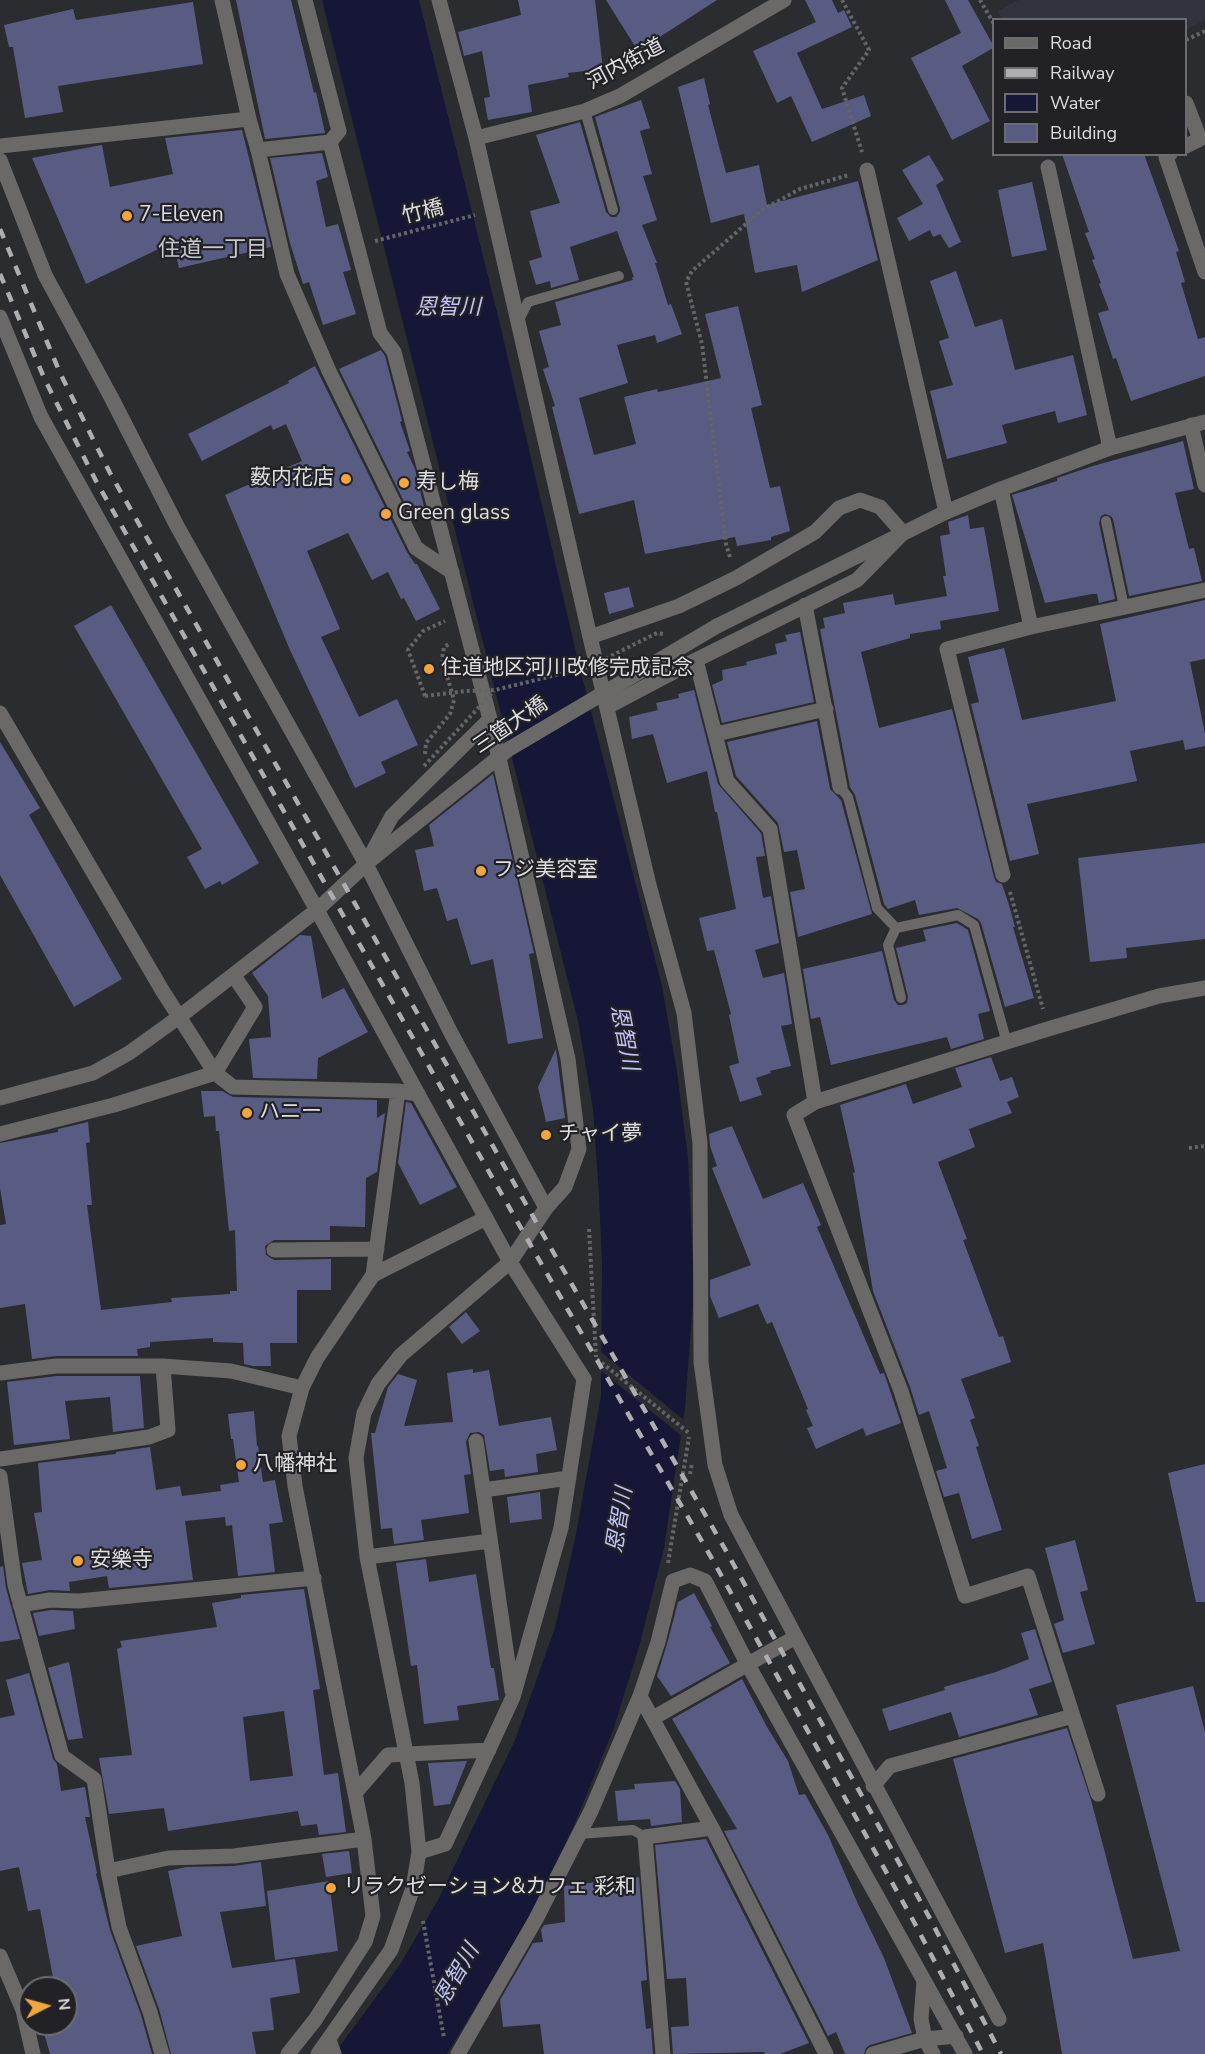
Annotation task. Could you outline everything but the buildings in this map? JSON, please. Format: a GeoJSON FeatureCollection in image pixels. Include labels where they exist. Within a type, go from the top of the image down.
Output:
{"type":"FeatureCollection","features":[{"type":"Feature","properties":{"kind":"street"},"geometry":{"type":"LineString","coordinates":[[222,0],[287,274],[329,370],[416,548],[452,572]]}},
{"type":"Feature","properties":{"kind":"street"},"geometry":{"type":"LineString","coordinates":[[258,150],[330,142],[339,131],[305,0]]}},
{"type":"Feature","properties":{"kind":"street"},"geometry":{"type":"LineString","coordinates":[[440,0],[476,138],[590,638],[650,885],[684,1013],[700,1143],[701,1362],[715,1466],[731,1515],[873,1786],[999,2019]]}},
{"type":"Feature","properties":{"kind":"street","name":"河内街道"},"geometry":{"type":"LineString","coordinates":[[476,138],[585,111],[620,96],[784,0]]}},
{"type":"Feature","properties":{"kind":"street"},"geometry":{"type":"LineString","coordinates":[[1187,108],[1200,139],[1187,145]]}},
{"type":"Feature","properties":{"kind":"street"},"geometry":{"type":"LineString","coordinates":[[0,146],[249,119]]}},
{"type":"Feature","properties":{"kind":"street"},"geometry":{"type":"LineString","coordinates":[[318,2054],[332,2047],[391,1950],[412,1888],[419,1852],[412,1783],[367,1557],[356,1458],[364,1413],[378,1384],[401,1355],[510,1262],[546,1208],[565,1187],[579,1149],[568,1059],[490,719],[394,352],[380,333],[330,142]]}},
{"type":"Feature","properties":{"kind":"street"},"geometry":{"type":"LineString","coordinates":[[1167,156],[1205,272]]}},
{"type":"Feature","properties":{"kind":"street"},"geometry":{"type":"LineString","coordinates":[[0,160],[45,275],[177,526],[366,864],[450,1033],[546,1208]]}},
{"type":"Feature","properties":{"kind":"street"},"geometry":{"type":"LineString","coordinates":[[1048,167],[1110,448]]}},
{"type":"Feature","properties":{"kind":"street"},"geometry":{"type":"LineString","coordinates":[[867,170],[946,513]]}},
{"type":"Feature","properties":{"kind":"street"},"geometry":{"type":"LineString","coordinates":[[0,317],[41,417],[317,910],[510,1262],[584,1379],[558,1539],[513,1697],[445,1844],[419,1852]]}},
{"type":"Feature","properties":{"kind":"street"},"geometry":{"type":"LineString","coordinates":[[1198,423],[1205,485]]}},
{"type":"Feature","properties":{"kind":"street","name":"三箇大橋"},"geometry":{"type":"LineString","coordinates":[[366,864],[509,749],[717,626],[903,533],[1001,489],[1110,448],[1198,423]]}},
{"type":"Feature","properties":{"kind":"street"},"geometry":{"type":"LineString","coordinates":[[1001,489],[1031,627]]}},
{"type":"Feature","properties":{"kind":"street"},"geometry":{"type":"LineString","coordinates":[[590,638],[679,606],[736,578],[815,532],[839,508],[860,500],[880,507],[903,533],[857,579],[607,707]]}},
{"type":"Feature","properties":{"kind":"street"},"geometry":{"type":"LineString","coordinates":[[1003,875],[947,649],[1031,627],[1205,590]]}},
{"type":"Feature","properties":{"kind":"street"},"geometry":{"type":"LineString","coordinates":[[805,605],[840,786]]}},
{"type":"Feature","properties":{"kind":"street"},"geometry":{"type":"LineString","coordinates":[[696,660],[727,781],[770,829],[815,1102]]}},
{"type":"Feature","properties":{"kind":"street"},"geometry":{"type":"LineString","coordinates":[[716,734],[826,709]]}},
{"type":"Feature","properties":{"kind":"street"},"geometry":{"type":"LineString","coordinates":[[0,713],[179,1017],[215,1073],[233,1087],[398,1091],[418,1094]]}},
{"type":"Feature","properties":{"kind":"street"},"geometry":{"type":"LineString","coordinates":[[0,1098],[93,1073],[129,1053],[234,976],[317,910],[366,864],[392,816],[490,719]]}},
{"type":"Feature","properties":{"kind":"street"},"geometry":{"type":"LineString","coordinates":[[0,1134],[135,1099],[215,1073],[255,1007],[234,976]]}},
{"type":"Feature","properties":{"kind":"street"},"geometry":{"type":"LineString","coordinates":[[1098,1794],[1028,1576],[965,1596],[901,1391],[794,1115],[815,1102],[1048,1029],[1159,996],[1205,988]]}},
{"type":"Feature","properties":{"kind":"street"},"geometry":{"type":"LineString","coordinates":[[288,2054],[315,2020],[365,1942],[373,1916],[364,1839],[295,1486],[290,1436],[302,1388],[317,1358],[373,1275],[398,1091]]}},
{"type":"Feature","properties":{"kind":"street"},"geometry":{"type":"LineString","coordinates":[[373,1275],[486,1218]]}},
{"type":"Feature","properties":{"kind":"street"},"geometry":{"type":"LineString","coordinates":[[274,1250],[377,1249]]}},
{"type":"Feature","properties":{"kind":"street"},"geometry":{"type":"LineString","coordinates":[[0,1373],[56,1366],[163,1366],[231,1371],[302,1388]]}},
{"type":"Feature","properties":{"kind":"street"},"geometry":{"type":"LineString","coordinates":[[0,1460],[149,1437],[168,1430],[163,1366]]}},
{"type":"Feature","properties":{"kind":"street"},"geometry":{"type":"LineString","coordinates":[[476,1441],[513,1697]]}},
{"type":"Feature","properties":{"kind":"street"},"geometry":{"type":"LineString","coordinates":[[0,1476],[15,1586],[62,1756],[94,1779],[119,1927],[150,2012],[162,2054]]}},
{"type":"Feature","properties":{"kind":"street"},"geometry":{"type":"LineString","coordinates":[[483,1490],[569,1478]]}},
{"type":"Feature","properties":{"kind":"street"},"geometry":{"type":"LineString","coordinates":[[367,1557],[490,1541]]}},
{"type":"Feature","properties":{"kind":"street"},"geometry":{"type":"LineString","coordinates":[[458,2054],[536,1919],[579,1834],[640,1696],[658,1642],[673,1581],[690,1575],[705,1581],[748,1665],[965,2054]]}},
{"type":"Feature","properties":{"kind":"street"},"geometry":{"type":"LineString","coordinates":[[20,1605],[50,1600],[79,1601],[314,1578]]}},
{"type":"Feature","properties":{"kind":"street"},"geometry":{"type":"LineString","coordinates":[[653,1718],[795,1638]]}},
{"type":"Feature","properties":{"kind":"street"},"geometry":{"type":"LineString","coordinates":[[640,1696],[712,1828],[826,2054]]}},
{"type":"Feature","properties":{"kind":"street"},"geometry":{"type":"LineString","coordinates":[[873,1786],[890,1766],[1073,1716]]}},
{"type":"Feature","properties":{"kind":"street"},"geometry":{"type":"LineString","coordinates":[[355,1793],[388,1755],[489,1750]]}},
{"type":"Feature","properties":{"kind":"street"},"geometry":{"type":"LineString","coordinates":[[663,2054],[645,1837],[712,1828]]}},
{"type":"Feature","properties":{"kind":"street"},"geometry":{"type":"LineString","coordinates":[[108,1871],[168,1858],[234,1856],[364,1839]]}},
{"type":"Feature","properties":{"kind":"street"},"geometry":{"type":"LineString","coordinates":[[0,1956],[23,2010],[33,2054]]}},
{"type":"Feature","properties":{"kind":"street"},"geometry":{"type":"LineString","coordinates":[[924,1980],[921,2019],[925,2039],[933,2054]]}},
{"type":"Feature","properties":{"kind":"street"},"geometry":{"type":"LineString","coordinates":[[873,2054],[925,2039],[956,2036]]}},
{"type":"Feature","properties":{"kind":"lane"},"geometry":{"type":"LineString","coordinates":[[585,111],[613,210]]}},
{"type":"Feature","properties":{"kind":"lane"},"geometry":{"type":"LineString","coordinates":[[517,323],[528,302],[619,276]]}},
{"type":"Feature","properties":{"kind":"lane"},"geometry":{"type":"LineString","coordinates":[[1106,521],[1124,607]]}},
{"type":"Feature","properties":{"kind":"lane"},"geometry":{"type":"LineString","coordinates":[[840,786],[848,797],[878,908],[896,928]]}},
{"type":"Feature","properties":{"kind":"lane"},"geometry":{"type":"LineString","coordinates":[[896,928],[958,915],[974,926],[1007,1042]]}},
{"type":"Feature","properties":{"kind":"lane"},"geometry":{"type":"LineString","coordinates":[[896,928],[888,945],[901,998]]}},
{"type":"Feature","properties":{"kind":"lane"},"geometry":{"type":"LineString","coordinates":[[579,1834],[633,1830],[645,1837]]}},
{"type":"Feature","properties":{"kind":"path"},"geometry":{"type":"LineString","coordinates":[[736,578],[726,544],[702,344],[686,282],[692,271],[762,210],[800,189],[867,170],[843,88],[869,50],[842,0]]}},
{"type":"Feature","properties":{"kind":"path"},"geometry":{"type":"LineString","coordinates":[[980,0],[992,22]]}},
{"type":"Feature","properties":{"kind":"path"},"geometry":{"type":"LineString","coordinates":[[1187,39],[1205,31]]}},
{"type":"Feature","properties":{"kind":"path","name":"竹橋"},"geometry":{"type":"LineString","coordinates":[[372,242],[482,214]]}},
{"type":"Feature","properties":{"kind":"path"},"geometry":{"type":"LineString","coordinates":[[463,612],[423,631],[408,650],[425,696],[495,690],[589,667],[657,633],[673,635]]}},
{"type":"Feature","properties":{"kind":"path"},"geometry":{"type":"LineString","coordinates":[[469,635],[444,647],[442,659],[454,700],[450,714],[426,743],[424,766],[495,690]]}},
{"type":"Feature","properties":{"kind":"path"},"geometry":{"type":"LineString","coordinates":[[1003,875],[1009,886],[1048,1029]]}},
{"type":"Feature","properties":{"kind":"path"},"geometry":{"type":"LineString","coordinates":[[1189,1148],[1205,1146]]}},
{"type":"Feature","properties":{"kind":"path"},"geometry":{"type":"LineString","coordinates":[[589,1229],[598,1359],[689,1433],[668,1565]]}},
{"type":"Feature","properties":{"kind":"path"},"geometry":{"type":"LineString","coordinates":[[423,1916],[444,2043]]}},
{"type":"Feature","properties":{"kind":"shaded area"},"geometry":{"type":"Polygon","coordinates":[[[1018,0],[1205,0],[1205,20],[1187,29],[1187,18],[1002,18],[998,11],[1018,0]]]}},
{"type":"Feature","properties":{"kind":"water","name":"恩智川"},"geometry":{"type":"Polygon","coordinates":[[[322,0],[419,0],[499,320],[578,661],[662,986],[677,1072],[688,1158],[694,1287],[685,1408],[664,1548],[639,1647],[613,1730],[575,1823],[532,1915],[447,2054],[334,2054],[399,1966],[438,1900],[515,1740],[555,1628],[575,1539],[601,1396],[602,1263],[599,1195],[593,1109],[578,1021],[322,0]]]}},
{"type":"Feature","properties":{"kind":"pier"},"geometry":{"type":"Polygon","coordinates":[[[600,1351],[685,1421],[683,1437],[600,1370],[600,1351]]]}},
{"type":"Feature","properties":{"kind":"railway"},"geometry":{"type":"LineString","coordinates":[[0,229],[60,373],[110,473],[556,1257],[725,1549],[928,1915],[1001,2054]]}},
{"type":"Feature","properties":{"kind":"railway"},"geometry":{"type":"LineString","coordinates":[[0,274],[45,380],[96,481],[542,1265],[711,1557],[914,1922],[983,2054]]}},
{"type":"Feature","properties":{"kind":"place","name":"7-Eleven"},"geometry":{"type":"Point","coordinates":[127,216]}},
{"type":"Feature","properties":{"kind":"place","name":"薮内花店"},"geometry":{"type":"Point","coordinates":[346,479]}},
{"type":"Feature","properties":{"kind":"place","name":"寿し梅"},"geometry":{"type":"Point","coordinates":[404,483]}},
{"type":"Feature","properties":{"kind":"place","name":"Green glass"},"geometry":{"type":"Point","coordinates":[386,514]}},
{"type":"Feature","properties":{"kind":"place","name":"住道地区河川改修完成記念"},"geometry":{"type":"Point","coordinates":[429,669]}},
{"type":"Feature","properties":{"kind":"place","name":"フジ美容室"},"geometry":{"type":"Point","coordinates":[481,871]}},
{"type":"Feature","properties":{"kind":"place","name":"ハニー"},"geometry":{"type":"Point","coordinates":[247,1113]}},
{"type":"Feature","properties":{"kind":"place","name":"チャイ夢"},"geometry":{"type":"Point","coordinates":[546,1135]}},
{"type":"Feature","properties":{"kind":"place","name":"八幡神社"},"geometry":{"type":"Point","coordinates":[241,1465]}},
{"type":"Feature","properties":{"kind":"place","name":"安樂寺"},"geometry":{"type":"Point","coordinates":[78,1561]}},
{"type":"Feature","properties":{"kind":"place","name":"リラクゼーション&カフェ 彩和"},"geometry":{"type":"Point","coordinates":[331,1888]}},
{"type":"Feature","properties":{"kind":"district","name":"住道一丁目"},"geometry":{"type":"Point","coordinates":[213,251]}}]}
